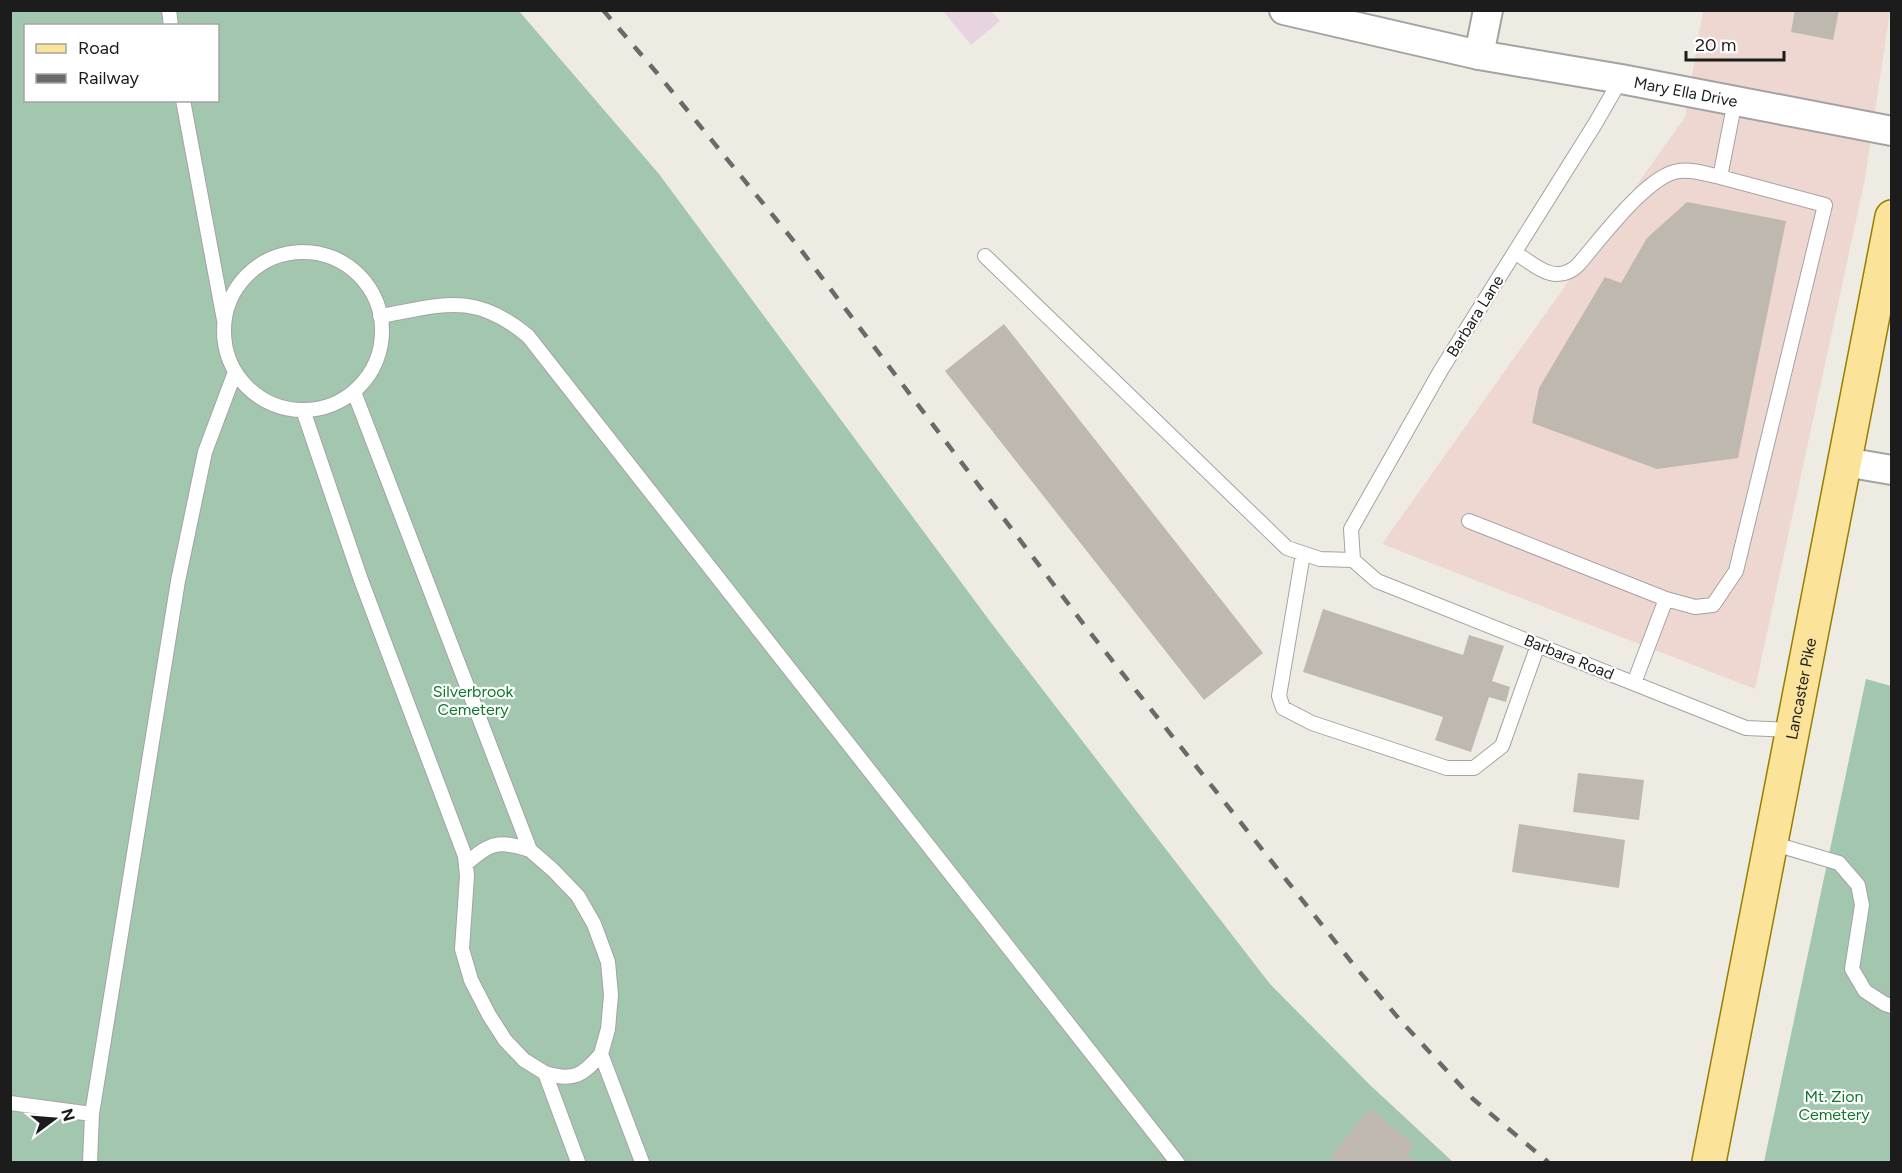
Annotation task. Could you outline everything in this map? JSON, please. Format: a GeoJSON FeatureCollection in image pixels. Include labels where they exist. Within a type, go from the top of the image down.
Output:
{"type":"FeatureCollection","features":[{"type":"Feature","properties":{"kind":"main road","name":"Lancaster Pike"},"geometry":{"type":"LineString","coordinates":[[1709,1162],[1892,217]]}},
{"type":"Feature","properties":{"kind":"street","name":"Mary Ella Drive"},"geometry":{"type":"LineString","coordinates":[[1284,10],[1479,56],[1621,79],[1892,131]]}},
{"type":"Feature","properties":{"kind":"street"},"geometry":{"type":"LineString","coordinates":[[1479,56],[1488,10]]}},
{"type":"Feature","properties":{"kind":"street"},"geometry":{"type":"LineString","coordinates":[[1845,462],[1892,470]]}},
{"type":"Feature","properties":{"kind":"lane","name":"Barbara Lane"},"geometry":{"type":"LineString","coordinates":[[1353,560],[1351,529],[1441,370],[1621,79]]}},
{"type":"Feature","properties":{"kind":"lane"},"geometry":{"type":"LineString","coordinates":[[1720,177],[1735,101]]}},
{"type":"Feature","properties":{"kind":"lane"},"geometry":{"type":"LineString","coordinates":[[183,102],[225,323],[226,348],[236,372],[250,390],[270,403],[294,410],[313,410],[336,404],[354,392],[369,375],[377,359],[381,343],[380,316],[372,292],[362,278],[346,265],[320,254],[293,253],[273,258],[258,266],[243,280],[231,300],[225,323]]}},
{"type":"Feature","properties":{"kind":"lane"},"geometry":{"type":"LineString","coordinates":[[1469,520],[1666,598],[1695,607],[1713,605],[1736,571],[1825,205],[1720,177],[1691,171],[1678,171],[1665,174],[1635,199],[1578,265],[1564,274],[1543,271],[1515,252]]}},
{"type":"Feature","properties":{"kind":"lane"},"geometry":{"type":"LineString","coordinates":[[985,256],[1287,548],[1320,559],[1353,560]]}},
{"type":"Feature","properties":{"kind":"lane"},"geometry":{"type":"LineString","coordinates":[[380,316],[437,306],[477,306],[495,313],[528,336],[1177,1162]]}},
{"type":"Feature","properties":{"kind":"lane"},"geometry":{"type":"LineString","coordinates":[[90,1162],[92,1114],[178,581],[205,452],[236,372]]}},
{"type":"Feature","properties":{"kind":"lane"},"geometry":{"type":"LineString","coordinates":[[354,392],[530,850]]}},
{"type":"Feature","properties":{"kind":"lane"},"geometry":{"type":"LineString","coordinates":[[303,410],[361,579],[465,856],[462,949],[471,980],[505,1040],[524,1060],[546,1073],[560,1077],[575,1075],[588,1069],[601,1054],[608,1029],[611,995],[608,962],[594,924],[578,896],[530,850],[510,844],[498,844],[483,849],[466,864]]}},
{"type":"Feature","properties":{"kind":"lane"},"geometry":{"type":"LineString","coordinates":[[1303,554],[1279,696],[1283,708],[1312,723],[1447,768],[1474,768],[1502,746],[1538,645]]}},
{"type":"Feature","properties":{"kind":"lane","name":"Barbara Road"},"geometry":{"type":"LineString","coordinates":[[1353,560],[1377,581],[1746,728],[1794,730]]}},
{"type":"Feature","properties":{"kind":"lane"},"geometry":{"type":"LineString","coordinates":[[1634,683],[1666,598]]}},
{"type":"Feature","properties":{"kind":"lane"},"geometry":{"type":"LineString","coordinates":[[1771,843],[1839,863],[1858,885],[1862,905],[1852,969],[1864,991],[1892,1006]]}},
{"type":"Feature","properties":{"kind":"lane"},"geometry":{"type":"LineString","coordinates":[[601,1054],[642,1162]]}},
{"type":"Feature","properties":{"kind":"lane"},"geometry":{"type":"LineString","coordinates":[[546,1073],[578,1162]]}},
{"type":"Feature","properties":{"kind":"lane"},"geometry":{"type":"LineString","coordinates":[[10,1103],[92,1114]]}},
{"type":"Feature","properties":{"kind":"shaded area"},"geometry":{"type":"Polygon","coordinates":[[[943,11],[991,11],[1000,21],[971,45],[943,11]]]}},
{"type":"Feature","properties":{"kind":"shaded area"},"geometry":{"type":"Polygon","coordinates":[[[1703,11],[1890,11],[1865,179],[1755,689],[1382,544],[1685,117],[1703,11]]]}},
{"type":"Feature","properties":{"kind":"green space","name":"Silverbrook Cemetery"},"geometry":{"type":"Polygon","coordinates":[[[10,11],[519,11],[659,174],[992,624],[1270,984],[1370,1085],[1453,1162],[11,1162],[10,11]]]}},
{"type":"Feature","properties":{"kind":"green space","name":"Mt. Zion Cemetery"},"geometry":{"type":"Polygon","coordinates":[[[1866,679],[1891,686],[1891,1162],[1764,1162],[1866,679]]]}},
{"type":"Feature","properties":{"kind":"building"},"geometry":{"type":"Polygon","coordinates":[[[1795,10],[1839,10],[1833,40],[1791,32],[1795,10]]]}},
{"type":"Feature","properties":{"kind":"building"},"geometry":{"type":"Polygon","coordinates":[[[1687,202],[1786,221],[1738,458],[1657,469],[1532,423],[1539,388],[1605,277],[1621,283],[1647,238],[1687,202]]]}},
{"type":"Feature","properties":{"kind":"building"},"geometry":{"type":"Polygon","coordinates":[[[1004,324],[1263,653],[1204,700],[945,371],[1004,324]]]}},
{"type":"Feature","properties":{"kind":"building"},"geometry":{"type":"Polygon","coordinates":[[[1323,609],[1463,655],[1469,635],[1504,646],[1492,681],[1510,687],[1506,702],[1489,697],[1471,752],[1435,740],[1443,717],[1303,672],[1323,609]]]}},
{"type":"Feature","properties":{"kind":"building"},"geometry":{"type":"Polygon","coordinates":[[[1578,773],[1644,780],[1639,820],[1573,812],[1578,773]]]}},
{"type":"Feature","properties":{"kind":"building"},"geometry":{"type":"Polygon","coordinates":[[[1519,824],[1625,840],[1619,888],[1512,872],[1519,824]]]}},
{"type":"Feature","properties":{"kind":"building"},"geometry":{"type":"Polygon","coordinates":[[[1370,1108],[1415,1145],[1407,1154],[1417,1162],[1336,1162],[1330,1157],[1370,1108]]]}},
{"type":"Feature","properties":{"kind":"railway"},"geometry":{"type":"LineString","coordinates":[[603,10],[801,250],[1088,630],[1353,964],[1400,1020],[1473,1099],[1548,1162]]}}]}
